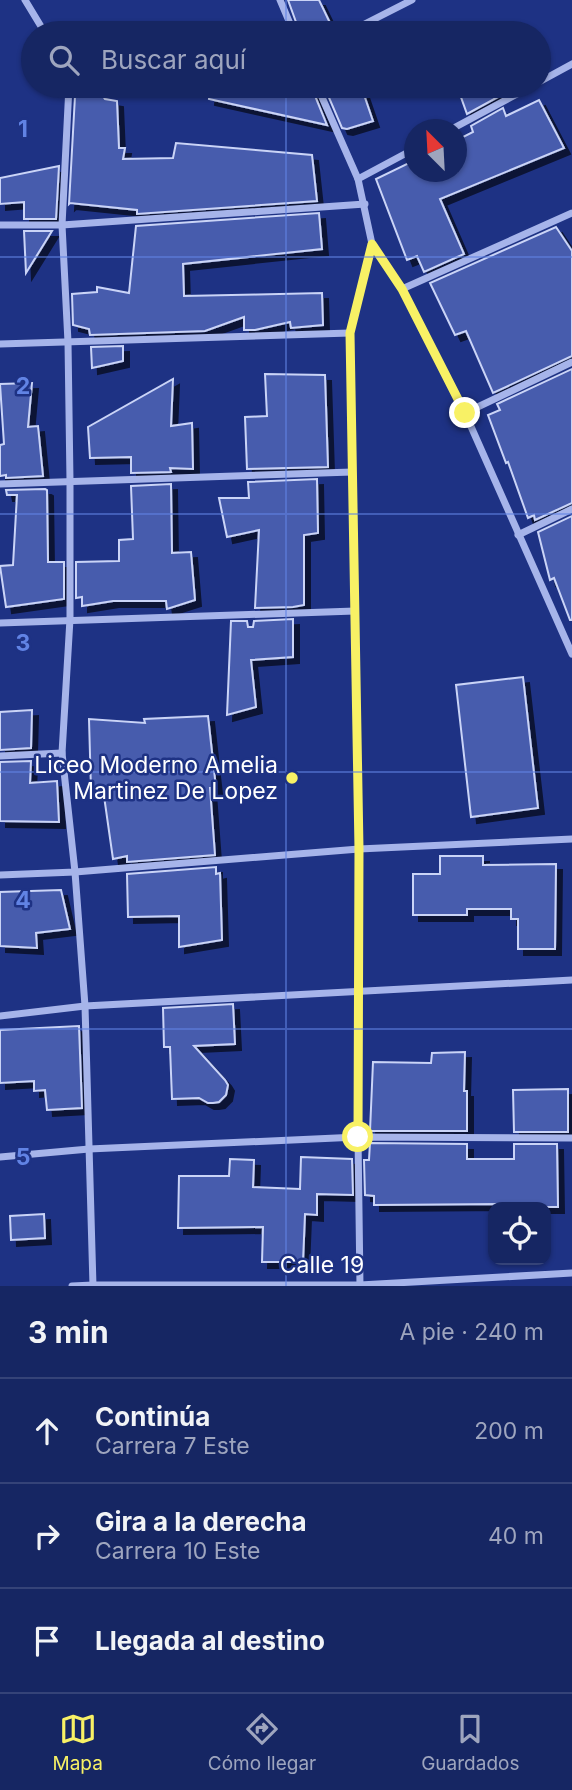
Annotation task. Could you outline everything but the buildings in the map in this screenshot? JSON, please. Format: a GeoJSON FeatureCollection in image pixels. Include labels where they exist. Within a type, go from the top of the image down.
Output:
{"type":"FeatureCollection","features":[{"type":"Feature","properties":{"kind":"street"},"geometry":{"type":"LineString","coordinates":[[25,0],[38,21]]}},
{"type":"Feature","properties":{"kind":"street"},"geometry":{"type":"LineString","coordinates":[[280,0],[290,21]]}},
{"type":"Feature","properties":{"kind":"street"},"geometry":{"type":"LineString","coordinates":[[371,21],[412,0]]}},
{"type":"Feature","properties":{"kind":"street"},"geometry":{"type":"LineString","coordinates":[[551,75],[572,64]]}},
{"type":"Feature","properties":{"kind":"street"},"geometry":{"type":"LineString","coordinates":[[68,98],[62,225],[68,342],[70,619],[62,753],[75,872],[85,1006],[93,1285]]}},
{"type":"Feature","properties":{"kind":"street"},"geometry":{"type":"LineString","coordinates":[[322,98],[358,179],[372,244],[402,289],[465,413],[572,654]]}},
{"type":"Feature","properties":{"kind":"street"},"geometry":{"type":"LineString","coordinates":[[467,121],[510,98]]}},
{"type":"Feature","properties":{"kind":"street"},"geometry":{"type":"LineString","coordinates":[[358,179],[404,155]]}},
{"type":"Feature","properties":{"kind":"street"},"geometry":{"type":"LineString","coordinates":[[0,225],[62,225],[365,204]]}},
{"type":"Feature","properties":{"kind":"street"},"geometry":{"type":"LineString","coordinates":[[402,289],[572,213]]}},
{"type":"Feature","properties":{"kind":"street"},"geometry":{"type":"LineString","coordinates":[[360,1286],[359,849],[350,333],[372,244]]}},
{"type":"Feature","properties":{"kind":"street"},"geometry":{"type":"LineString","coordinates":[[0,344],[350,333]]}},
{"type":"Feature","properties":{"kind":"street"},"geometry":{"type":"LineString","coordinates":[[465,413],[572,362]]}},
{"type":"Feature","properties":{"kind":"street"},"geometry":{"type":"LineString","coordinates":[[0,484],[352,472]]}},
{"type":"Feature","properties":{"kind":"street"},"geometry":{"type":"LineString","coordinates":[[518,535],[572,509]]}},
{"type":"Feature","properties":{"kind":"street"},"geometry":{"type":"LineString","coordinates":[[0,622],[355,611]]}},
{"type":"Feature","properties":{"kind":"street"},"geometry":{"type":"LineString","coordinates":[[0,756],[62,753]]}},
{"type":"Feature","properties":{"kind":"street"},"geometry":{"type":"LineString","coordinates":[[0,875],[75,872],[359,849],[572,839]]}},
{"type":"Feature","properties":{"kind":"street"},"geometry":{"type":"LineString","coordinates":[[0,1016],[85,1006],[572,981]]}},
{"type":"Feature","properties":{"kind":"street"},"geometry":{"type":"LineString","coordinates":[[0,1157],[89,1149],[358,1137],[572,1138]]}},
{"type":"Feature","properties":{"kind":"street","name":"Calle 19"},"geometry":{"type":"LineString","coordinates":[[72,1286],[360,1286],[572,1273]]}},
{"type":"Feature","properties":{"kind":"place","name":"Liceo Moderno Amelia Martinez De Lopez"},"geometry":{"type":"Point","coordinates":[292,778]}},
{"type":"Feature","properties":{"kind":"route"},"geometry":{"type":"LineString","coordinates":[[358,1137],[359,849],[350,333],[372,244],[402,289],[465,413]]}}]}
